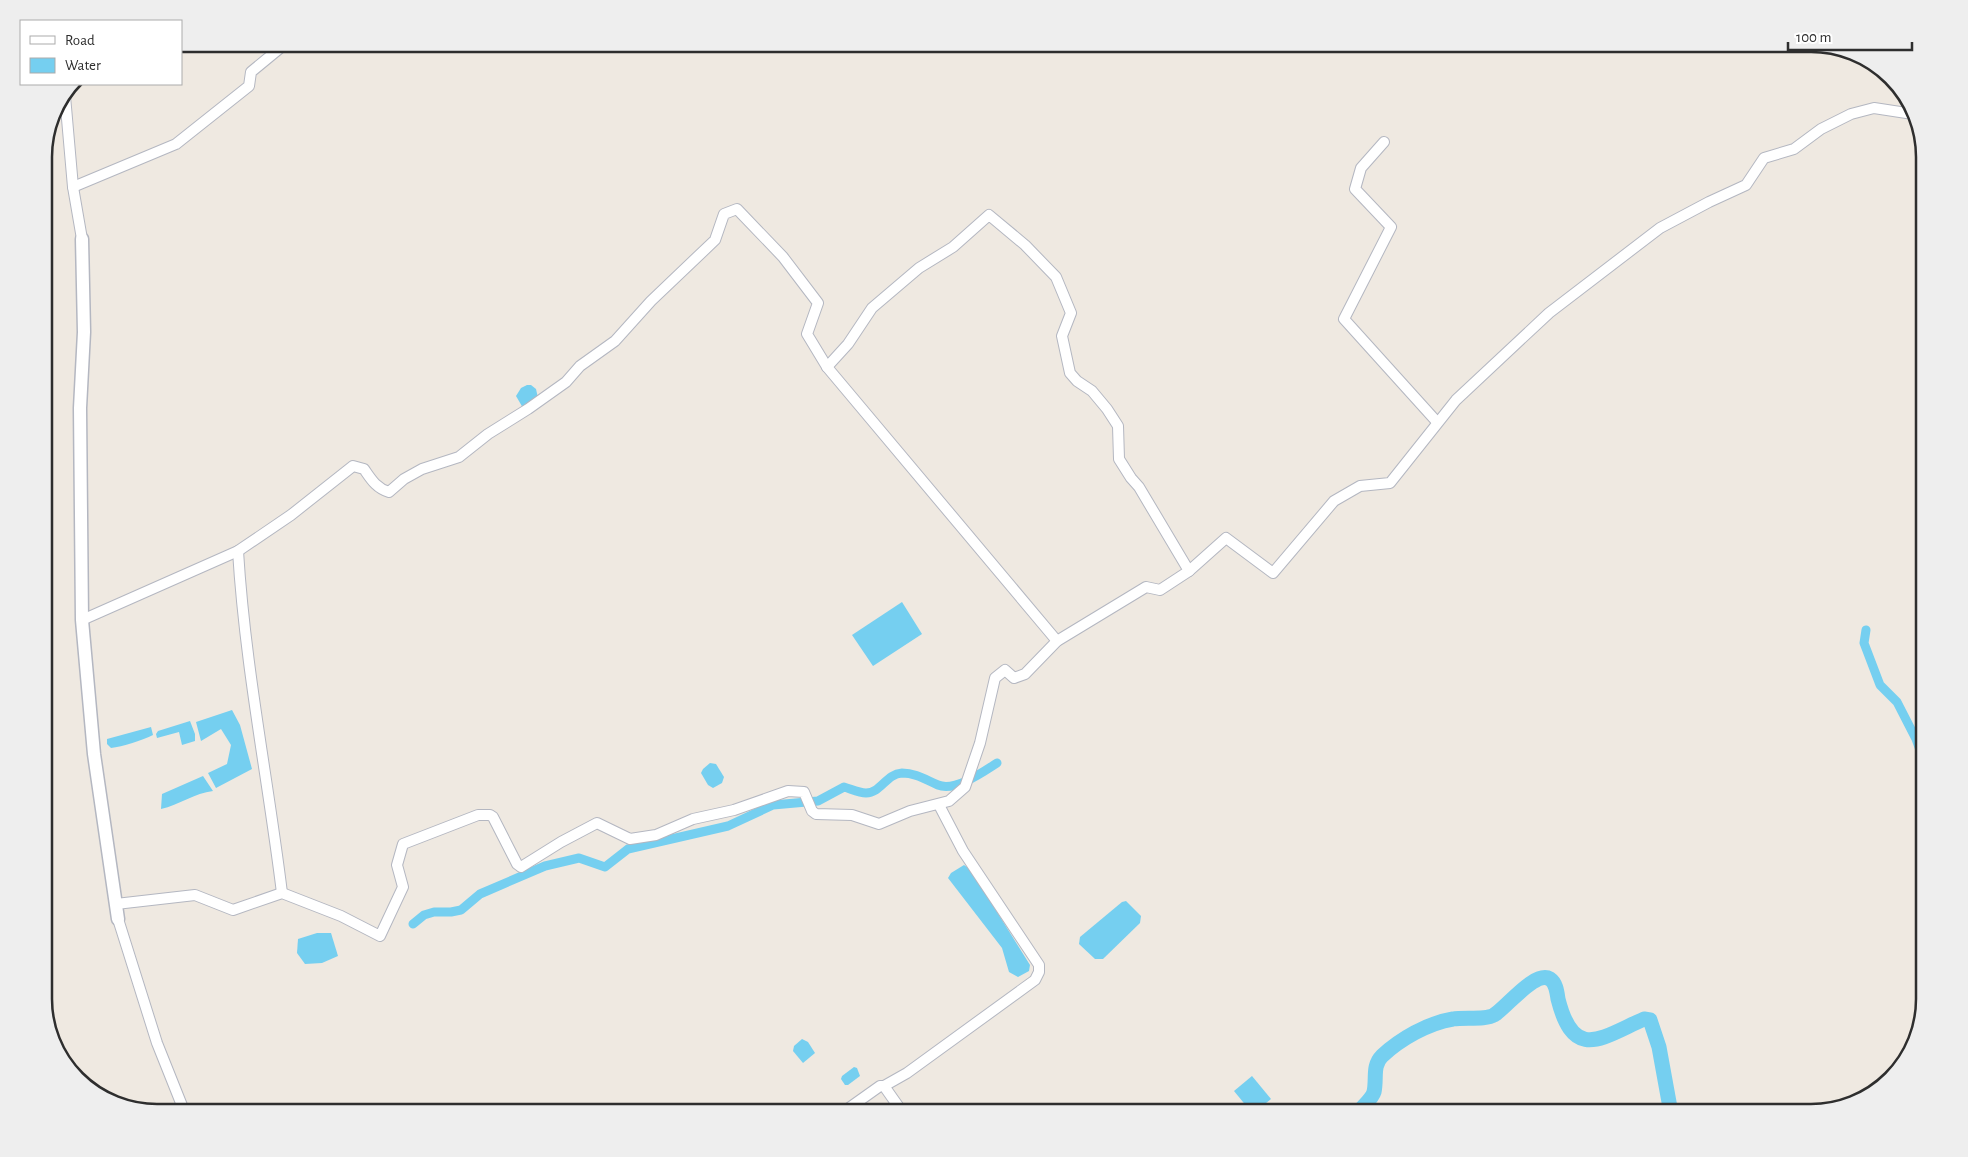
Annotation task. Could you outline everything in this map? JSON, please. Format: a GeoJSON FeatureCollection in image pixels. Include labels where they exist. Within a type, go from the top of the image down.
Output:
{"type":"FeatureCollection","features":[{"type":"Feature","properties":{"kind":"street"},"geometry":{"type":"LineString","coordinates":[[73,187],[176,144],[249,86],[251,72],[274,53]]}},
{"type":"Feature","properties":{"kind":"street"},"geometry":{"type":"LineString","coordinates":[[66,107],[73,187],[82,239],[84,332],[80,408],[82,620],[94,754],[118,919],[157,1043],[181,1104]]}},
{"type":"Feature","properties":{"kind":"street"},"geometry":{"type":"LineString","coordinates":[[116,904],[196,894],[233,910],[282,894],[341,916],[380,936],[403,887],[397,865],[403,844],[478,815],[490,815],[493,817],[517,864],[521,867],[597,822],[630,839],[656,835],[693,819],[734,810],[788,791],[801,791],[808,799],[812,812],[820,815],[852,815],[879,824],[910,810],[939,805],[949,801],[965,787],[980,743],[995,678],[1005,670],[1014,678],[1025,674],[1057,641],[1146,587],[1160,590],[1189,570],[1226,538],[1273,573],[1334,501],[1360,486],[1390,483],[1456,400],[1549,313],[1660,228],[1746,185],[1764,158],[1794,149],[1821,129],[1851,114],[1874,108],[1905,113]]}},
{"type":"Feature","properties":{"kind":"street"},"geometry":{"type":"LineString","coordinates":[[1384,142],[1361,168],[1355,189],[1391,226],[1344,319],[1438,422]]}},
{"type":"Feature","properties":{"kind":"street"},"geometry":{"type":"LineString","coordinates":[[82,620],[238,551],[290,515],[353,466],[364,469],[380,489],[389,492],[404,479],[422,469],[458,457],[488,434],[566,382],[580,366],[615,341],[651,301],[715,240],[724,214],[737,209],[783,256],[818,303],[807,334],[827,367],[1057,641]]}},
{"type":"Feature","properties":{"kind":"street"},"geometry":{"type":"LineString","coordinates":[[827,367],[848,344],[872,308],[919,268],[953,247],[989,216],[1025,244],[1056,277],[1071,313],[1062,336],[1070,373],[1077,381],[1092,391],[1118,426],[1119,459],[1131,478],[1140,487],[1189,570]]}},
{"type":"Feature","properties":{"kind":"street"},"geometry":{"type":"LineString","coordinates":[[238,551],[242,613],[270,798],[282,894]]}},
{"type":"Feature","properties":{"kind":"street"},"geometry":{"type":"LineString","coordinates":[[854,1104],[877,1087],[884,1086],[907,1072],[1034,980],[1039,972],[1039,965],[963,851],[939,805]]}},
{"type":"Feature","properties":{"kind":"street"},"geometry":{"type":"LineString","coordinates":[[884,1086],[897,1104]]}},
{"type":"Feature","properties":{"kind":"water"},"geometry":{"type":"Polygon","coordinates":[[[531,385],[536,389],[538,398],[523,408],[516,396],[521,388],[531,385]]]}},
{"type":"Feature","properties":{"kind":"water"},"geometry":{"type":"Polygon","coordinates":[[[902,602],[922,634],[873,666],[852,635],[902,602]]]}},
{"type":"Feature","properties":{"kind":"water"},"geometry":{"type":"Polygon","coordinates":[[[232,710],[240,725],[252,769],[216,788],[208,773],[227,764],[231,745],[221,729],[201,741],[196,722],[232,710]]]}},
{"type":"Feature","properties":{"kind":"water"},"geometry":{"type":"Polygon","coordinates":[[[190,721],[195,734],[195,741],[182,745],[179,732],[157,738],[156,734],[158,731],[190,721]]]}},
{"type":"Feature","properties":{"kind":"water"},"geometry":{"type":"Polygon","coordinates":[[[151,727],[153,735],[144,739],[111,748],[107,744],[107,739],[151,727]]]}},
{"type":"Feature","properties":{"kind":"water"},"geometry":{"type":"Polygon","coordinates":[[[710,763],[716,764],[724,777],[722,783],[713,788],[708,785],[701,773],[710,763]]]}},
{"type":"Feature","properties":{"kind":"water"},"geometry":{"type":"Polygon","coordinates":[[[203,776],[213,791],[161,809],[162,794],[203,776]]]}},
{"type":"Feature","properties":{"kind":"water"},"geometry":{"type":"Polygon","coordinates":[[[964,865],[971,870],[1030,965],[1029,971],[1018,977],[1009,972],[1002,948],[948,878],[951,873],[964,865]]]}},
{"type":"Feature","properties":{"kind":"water"},"geometry":{"type":"Polygon","coordinates":[[[1126,901],[1141,916],[1140,923],[1103,959],[1095,959],[1079,944],[1080,937],[1122,902],[1126,901]]]}},
{"type":"Feature","properties":{"kind":"water"},"geometry":{"type":"Polygon","coordinates":[[[317,933],[331,933],[338,956],[322,963],[305,964],[297,953],[298,939],[317,933]]]}},
{"type":"Feature","properties":{"kind":"water"},"geometry":{"type":"Polygon","coordinates":[[[802,1039],[808,1042],[815,1053],[803,1063],[793,1051],[794,1046],[802,1039]]]}},
{"type":"Feature","properties":{"kind":"water"},"geometry":{"type":"Polygon","coordinates":[[[854,1067],[857,1068],[860,1076],[848,1085],[845,1085],[841,1079],[842,1076],[854,1067]]]}},
{"type":"Feature","properties":{"kind":"water"},"geometry":{"type":"Polygon","coordinates":[[[1252,1076],[1271,1099],[1265,1104],[1245,1104],[1234,1091],[1252,1076]]]}},
{"type":"Feature","properties":{"kind":"waterway"},"geometry":{"type":"LineString","coordinates":[[1866,630],[1864,643],[1880,685],[1897,702],[1916,738]]}},
{"type":"Feature","properties":{"kind":"waterway"},"geometry":{"type":"LineString","coordinates":[[413,924],[424,915],[434,912],[461,910],[480,894],[545,866],[579,858],[605,867],[628,849],[728,826],[773,805],[818,801],[844,787],[866,793],[871,792],[896,774],[902,773],[916,775],[938,785],[952,786],[969,780],[997,763]]}},
{"type":"Feature","properties":{"kind":"waterway"},"geometry":{"type":"LineString","coordinates":[[1365,1104],[1374,1092],[1376,1068],[1379,1060],[1397,1044],[1424,1028],[1444,1021],[1457,1018],[1490,1017],[1529,985],[1544,978],[1550,979],[1554,983],[1565,1019],[1572,1031],[1581,1038],[1591,1040],[1602,1038],[1644,1019],[1650,1020],[1659,1047],[1669,1104]]}}]}
